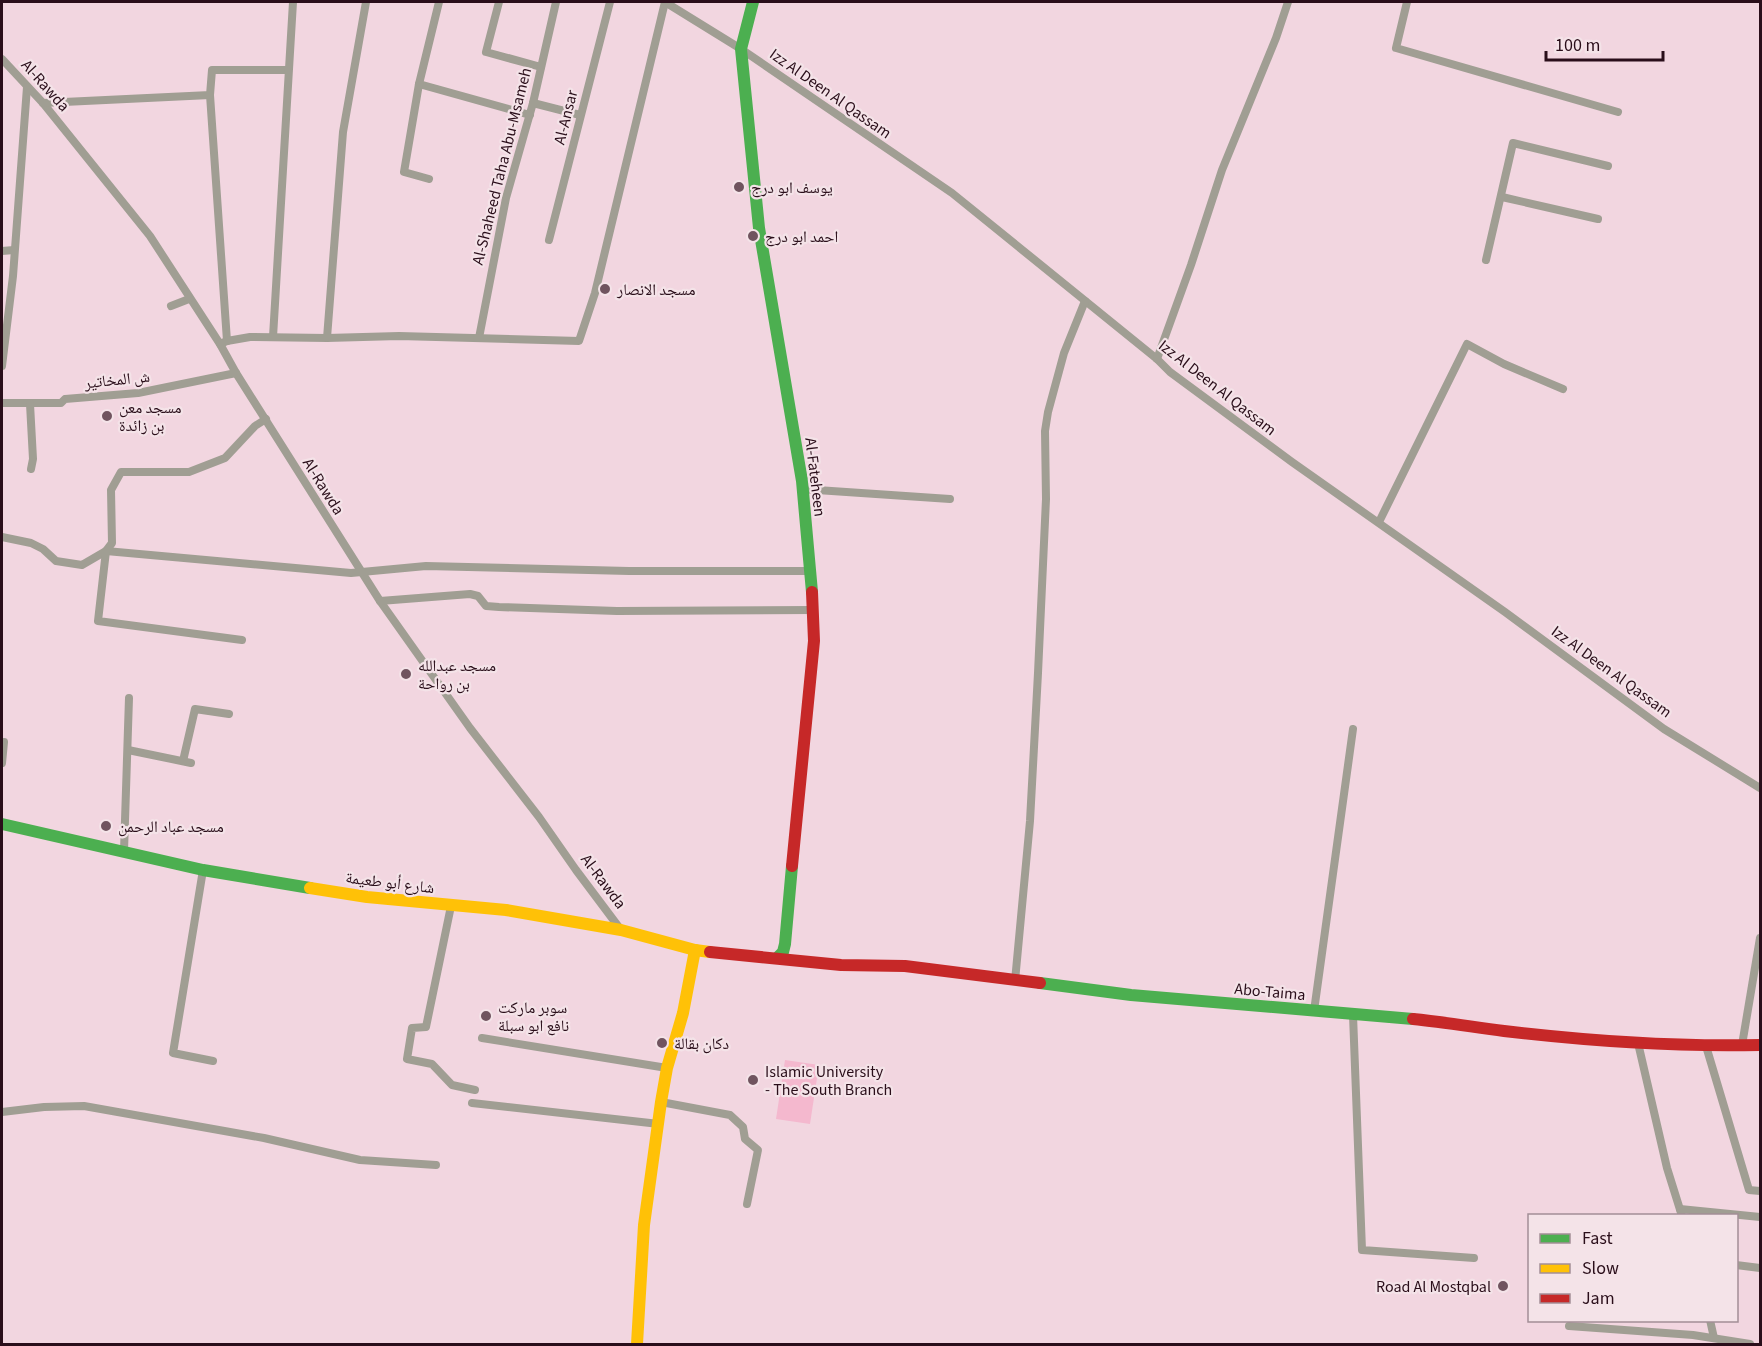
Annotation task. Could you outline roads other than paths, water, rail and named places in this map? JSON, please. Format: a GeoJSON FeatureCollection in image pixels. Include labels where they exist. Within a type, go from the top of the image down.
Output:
{"type":"FeatureCollection","features":[{"type":"Feature","properties":{"kind":"street"},"geometry":{"type":"LineString","coordinates":[[273,338],[293,2]]}},
{"type":"Feature","properties":{"kind":"street"},"geometry":{"type":"LineString","coordinates":[[327,338],[343,132],[366,2]]}},
{"type":"Feature","properties":{"kind":"street"},"geometry":{"type":"LineString","coordinates":[[429,179],[404,172],[419,84],[440,2]]}},
{"type":"Feature","properties":{"kind":"street"},"geometry":{"type":"LineString","coordinates":[[499,2],[486,52],[541,67]]}},
{"type":"Feature","properties":{"kind":"street","name":"Al-Shaheed Taha Abu-Msameh"},"geometry":{"type":"LineString","coordinates":[[478,338],[506,198],[530,115],[556,2]]}},
{"type":"Feature","properties":{"kind":"street","name":"Al-Ansar"},"geometry":{"type":"LineString","coordinates":[[549,240],[610,2]]}},
{"type":"Feature","properties":{"kind":"street"},"geometry":{"type":"LineString","coordinates":[[288,70],[212,70],[210,95],[223,342],[250,338],[399,336],[579,341],[595,293],[665,2]]}},
{"type":"Feature","properties":{"kind":"street","name":"Izz Al Deen Al Qassam"},"geometry":{"type":"LineString","coordinates":[[665,2],[741,49],[952,193],[1170,372],[1292,462],[1379,522],[1664,729],[1761,788]]}},
{"type":"Feature","properties":{"kind":"street","name":"Al-Fateheen"},"geometry":{"type":"LineString","coordinates":[[753,2],[741,49],[759,228],[802,489],[811,571],[814,641],[785,944],[783,952],[777,958]]}},
{"type":"Feature","properties":{"kind":"street"},"geometry":{"type":"LineString","coordinates":[[1157,359],[1191,266],[1222,170],[1288,2]]}},
{"type":"Feature","properties":{"kind":"street"},"geometry":{"type":"LineString","coordinates":[[1407,2],[1396,48],[1618,112]]}},
{"type":"Feature","properties":{"kind":"street","name":"Al-Rawda"},"geometry":{"type":"LineString","coordinates":[[2,58],[43,103],[150,236],[189,299],[223,342],[236,374],[380,601],[470,728],[539,817],[621,930]]}},
{"type":"Feature","properties":{"kind":"street"},"geometry":{"type":"LineString","coordinates":[[419,84],[530,115]]}},
{"type":"Feature","properties":{"kind":"street"},"geometry":{"type":"LineString","coordinates":[[2,366],[13,276],[27,87]]}},
{"type":"Feature","properties":{"kind":"street"},"geometry":{"type":"LineString","coordinates":[[43,103],[210,95]]}},
{"type":"Feature","properties":{"kind":"street"},"geometry":{"type":"LineString","coordinates":[[533,103],[580,115]]}},
{"type":"Feature","properties":{"kind":"street"},"geometry":{"type":"LineString","coordinates":[[1486,260],[1514,143],[1608,166]]}},
{"type":"Feature","properties":{"kind":"street"},"geometry":{"type":"LineString","coordinates":[[1502,197],[1598,219]]}},
{"type":"Feature","properties":{"kind":"street"},"geometry":{"type":"LineString","coordinates":[[2,251],[14,250]]}},
{"type":"Feature","properties":{"kind":"street"},"geometry":{"type":"LineString","coordinates":[[2,276],[13,276]]}},
{"type":"Feature","properties":{"kind":"street"},"geometry":{"type":"LineString","coordinates":[[171,306],[189,299]]}},
{"type":"Feature","properties":{"kind":"street"},"geometry":{"type":"LineString","coordinates":[[1015,981],[1030,821],[1046,491],[1045,431],[1064,353],[1085,301]]}},
{"type":"Feature","properties":{"kind":"street"},"geometry":{"type":"LineString","coordinates":[[1379,522],[1467,344],[1504,364],[1563,389]]}},
{"type":"Feature","properties":{"kind":"street","name":"ش المخاتير"},"geometry":{"type":"LineString","coordinates":[[2,403],[61,403],[65,399],[138,393],[236,374]]}},
{"type":"Feature","properties":{"kind":"street"},"geometry":{"type":"LineString","coordinates":[[30,404],[33,459],[31,469]]}},
{"type":"Feature","properties":{"kind":"street"},"geometry":{"type":"LineString","coordinates":[[2,537],[37,546],[56,561],[82,565],[106,551],[112,543],[111,490],[122,472],[189,472],[225,458],[255,426],[266,419]]}},
{"type":"Feature","properties":{"kind":"street"},"geometry":{"type":"LineString","coordinates":[[802,489],[950,499]]}},
{"type":"Feature","properties":{"kind":"street"},"geometry":{"type":"LineString","coordinates":[[106,551],[351,573],[426,566],[629,571],[811,571]]}},
{"type":"Feature","properties":{"kind":"street"},"geometry":{"type":"LineString","coordinates":[[106,551],[98,621],[242,640]]}},
{"type":"Feature","properties":{"kind":"street"},"geometry":{"type":"LineString","coordinates":[[380,601],[470,594],[478,596],[486,606],[499,608],[629,611],[813,610]]}},
{"type":"Feature","properties":{"kind":"street"},"geometry":{"type":"LineString","coordinates":[[124,851],[129,698]]}},
{"type":"Feature","properties":{"kind":"street"},"geometry":{"type":"LineString","coordinates":[[128,750],[187,762],[195,709],[229,714]]}},
{"type":"Feature","properties":{"kind":"street"},"geometry":{"type":"LineString","coordinates":[[1314,1011],[1353,729]]}},
{"type":"Feature","properties":{"kind":"street"},"geometry":{"type":"LineString","coordinates":[[2,763],[4,742]]}},
{"type":"Feature","properties":{"kind":"street","name":"شارع أبو طعيمة"},"geometry":{"type":"LineString","coordinates":[[2,824],[203,870],[367,897],[506,910],[621,930],[695,950],[777,958]]}},
{"type":"Feature","properties":{"kind":"street"},"geometry":{"type":"LineString","coordinates":[[203,870],[173,1053],[213,1061]]}},
{"type":"Feature","properties":{"kind":"street"},"geometry":{"type":"LineString","coordinates":[[451,906],[426,1027],[412,1028],[407,1059],[432,1064],[452,1084],[475,1090]]}},
{"type":"Feature","properties":{"kind":"street"},"geometry":{"type":"LineString","coordinates":[[1742,1045],[1761,938]]}},
{"type":"Feature","properties":{"kind":"street"},"geometry":{"type":"LineString","coordinates":[[637,1344],[644,1225],[661,1102],[683,1014],[695,950]]}},
{"type":"Feature","properties":{"kind":"street","name":"Abo-Taima"},"geometry":{"type":"LineString","coordinates":[[777,958],[841,965],[905,966],[1131,995],[1443,1023],[1503,1032],[1638,1043],[1706,1046],[1761,1045]]}},
{"type":"Feature","properties":{"kind":"street"},"geometry":{"type":"LineString","coordinates":[[1353,1015],[1362,1250],[1474,1258]]}},
{"type":"Feature","properties":{"kind":"street"},"geometry":{"type":"LineString","coordinates":[[482,1038],[668,1068]]}},
{"type":"Feature","properties":{"kind":"street"},"geometry":{"type":"LineString","coordinates":[[1638,1043],[1667,1168],[1681,1212],[1713,1214]]}},
{"type":"Feature","properties":{"kind":"street"},"geometry":{"type":"LineString","coordinates":[[1706,1046],[1749,1190],[1761,1191]]}},
{"type":"Feature","properties":{"kind":"street"},"geometry":{"type":"LineString","coordinates":[[661,1102],[730,1115],[743,1127],[745,1139],[758,1150],[747,1204]]}},
{"type":"Feature","properties":{"kind":"street"},"geometry":{"type":"LineString","coordinates":[[472,1103],[659,1124]]}},
{"type":"Feature","properties":{"kind":"street"},"geometry":{"type":"LineString","coordinates":[[2,1112],[44,1107],[84,1106],[276,1140],[360,1160],[436,1165]]}},
{"type":"Feature","properties":{"kind":"street"},"geometry":{"type":"LineString","coordinates":[[1738,1216],[1761,1217]]}},
{"type":"Feature","properties":{"kind":"street"},"geometry":{"type":"LineString","coordinates":[[1738,1265],[1761,1269]]}},
{"type":"Feature","properties":{"kind":"street"},"geometry":{"type":"LineString","coordinates":[[1710,1322],[1714,1338]]}},
{"type":"Feature","properties":{"kind":"street"},"geometry":{"type":"LineString","coordinates":[[1569,1326],[1714,1338],[1750,1344]]}},
{"type":"Feature","properties":{"kind":"place","name":"يوسف ابو درج"},"geometry":{"type":"Point","coordinates":[739,187]}},
{"type":"Feature","properties":{"kind":"place","name":"احمد ابو درج"},"geometry":{"type":"Point","coordinates":[753,236]}},
{"type":"Feature","properties":{"kind":"place","name":"مسجد الانصار"},"geometry":{"type":"Point","coordinates":[605,289]}},
{"type":"Feature","properties":{"kind":"place","name":"مسجد معن بن زائدة"},"geometry":{"type":"Point","coordinates":[107,416]}},
{"type":"Feature","properties":{"kind":"place","name":"مسجد عبدالله بن رواحة"},"geometry":{"type":"Point","coordinates":[406,674]}},
{"type":"Feature","properties":{"kind":"place","name":"مسجد عباد الرحمن"},"geometry":{"type":"Point","coordinates":[106,826]}},
{"type":"Feature","properties":{"kind":"place","name":"سوبر ماركت نافع ابو سبلة"},"geometry":{"type":"Point","coordinates":[486,1016]}},
{"type":"Feature","properties":{"kind":"place","name":"دكان بقالة"},"geometry":{"type":"Point","coordinates":[662,1043]}},
{"type":"Feature","properties":{"kind":"place","name":"Islamic University - The South Branch"},"geometry":{"type":"Point","coordinates":[753,1080]}},
{"type":"Feature","properties":{"kind":"place","name":"Road Al Mostqbal"},"geometry":{"type":"Point","coordinates":[1503,1286]}}]}
